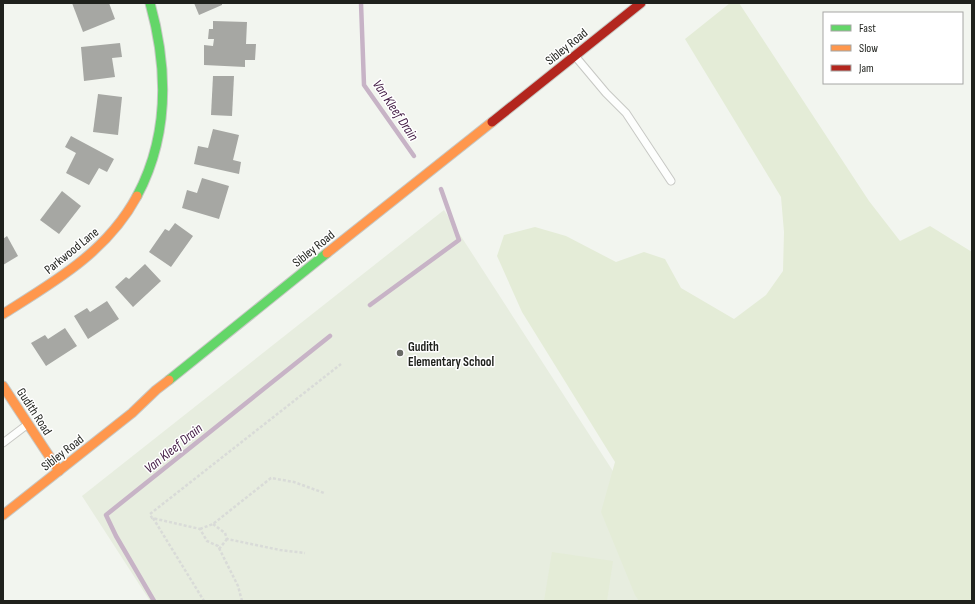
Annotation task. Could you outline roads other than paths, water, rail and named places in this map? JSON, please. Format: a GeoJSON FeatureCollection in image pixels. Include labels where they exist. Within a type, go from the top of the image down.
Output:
{"type":"FeatureCollection","features":[{"type":"Feature","properties":{"kind":"main road","name":"Parkwood Lane"},"geometry":{"type":"LineString","coordinates":[[3,314],[71,270],[110,236],[124,217],[150,170],[158,140],[162,112],[163,81],[155,22],[150,3]]}},
{"type":"Feature","properties":{"kind":"main road","name":"Sibley Road"},"geometry":{"type":"LineString","coordinates":[[3,515],[132,413],[162,385],[640,3]]}},
{"type":"Feature","properties":{"kind":"main road","name":"Gudith Road"},"geometry":{"type":"LineString","coordinates":[[3,386],[59,471]]}},
{"type":"Feature","properties":{"kind":"lane"},"geometry":{"type":"LineString","coordinates":[[575,55],[606,93],[626,113],[671,181]]}},
{"type":"Feature","properties":{"kind":"lane"},"geometry":{"type":"LineString","coordinates":[[3,443],[28,424]]}},
{"type":"Feature","properties":{"kind":"waterway","name":"Van Kleef Drain"},"geometry":{"type":"LineString","coordinates":[[361,3],[364,85],[414,156]]}},
{"type":"Feature","properties":{"kind":"waterway","name":"Van Kleef Drain"},"geometry":{"type":"LineString","coordinates":[[370,305],[459,240],[441,189]]}},
{"type":"Feature","properties":{"kind":"waterway","name":"Van Kleef Drain"},"geometry":{"type":"LineString","coordinates":[[154,601],[116,536],[106,515],[330,336]]}},
{"type":"Feature","properties":{"kind":"place","name":"Gudith Elementary School"},"geometry":{"type":"Point","coordinates":[400,353]}}]}
